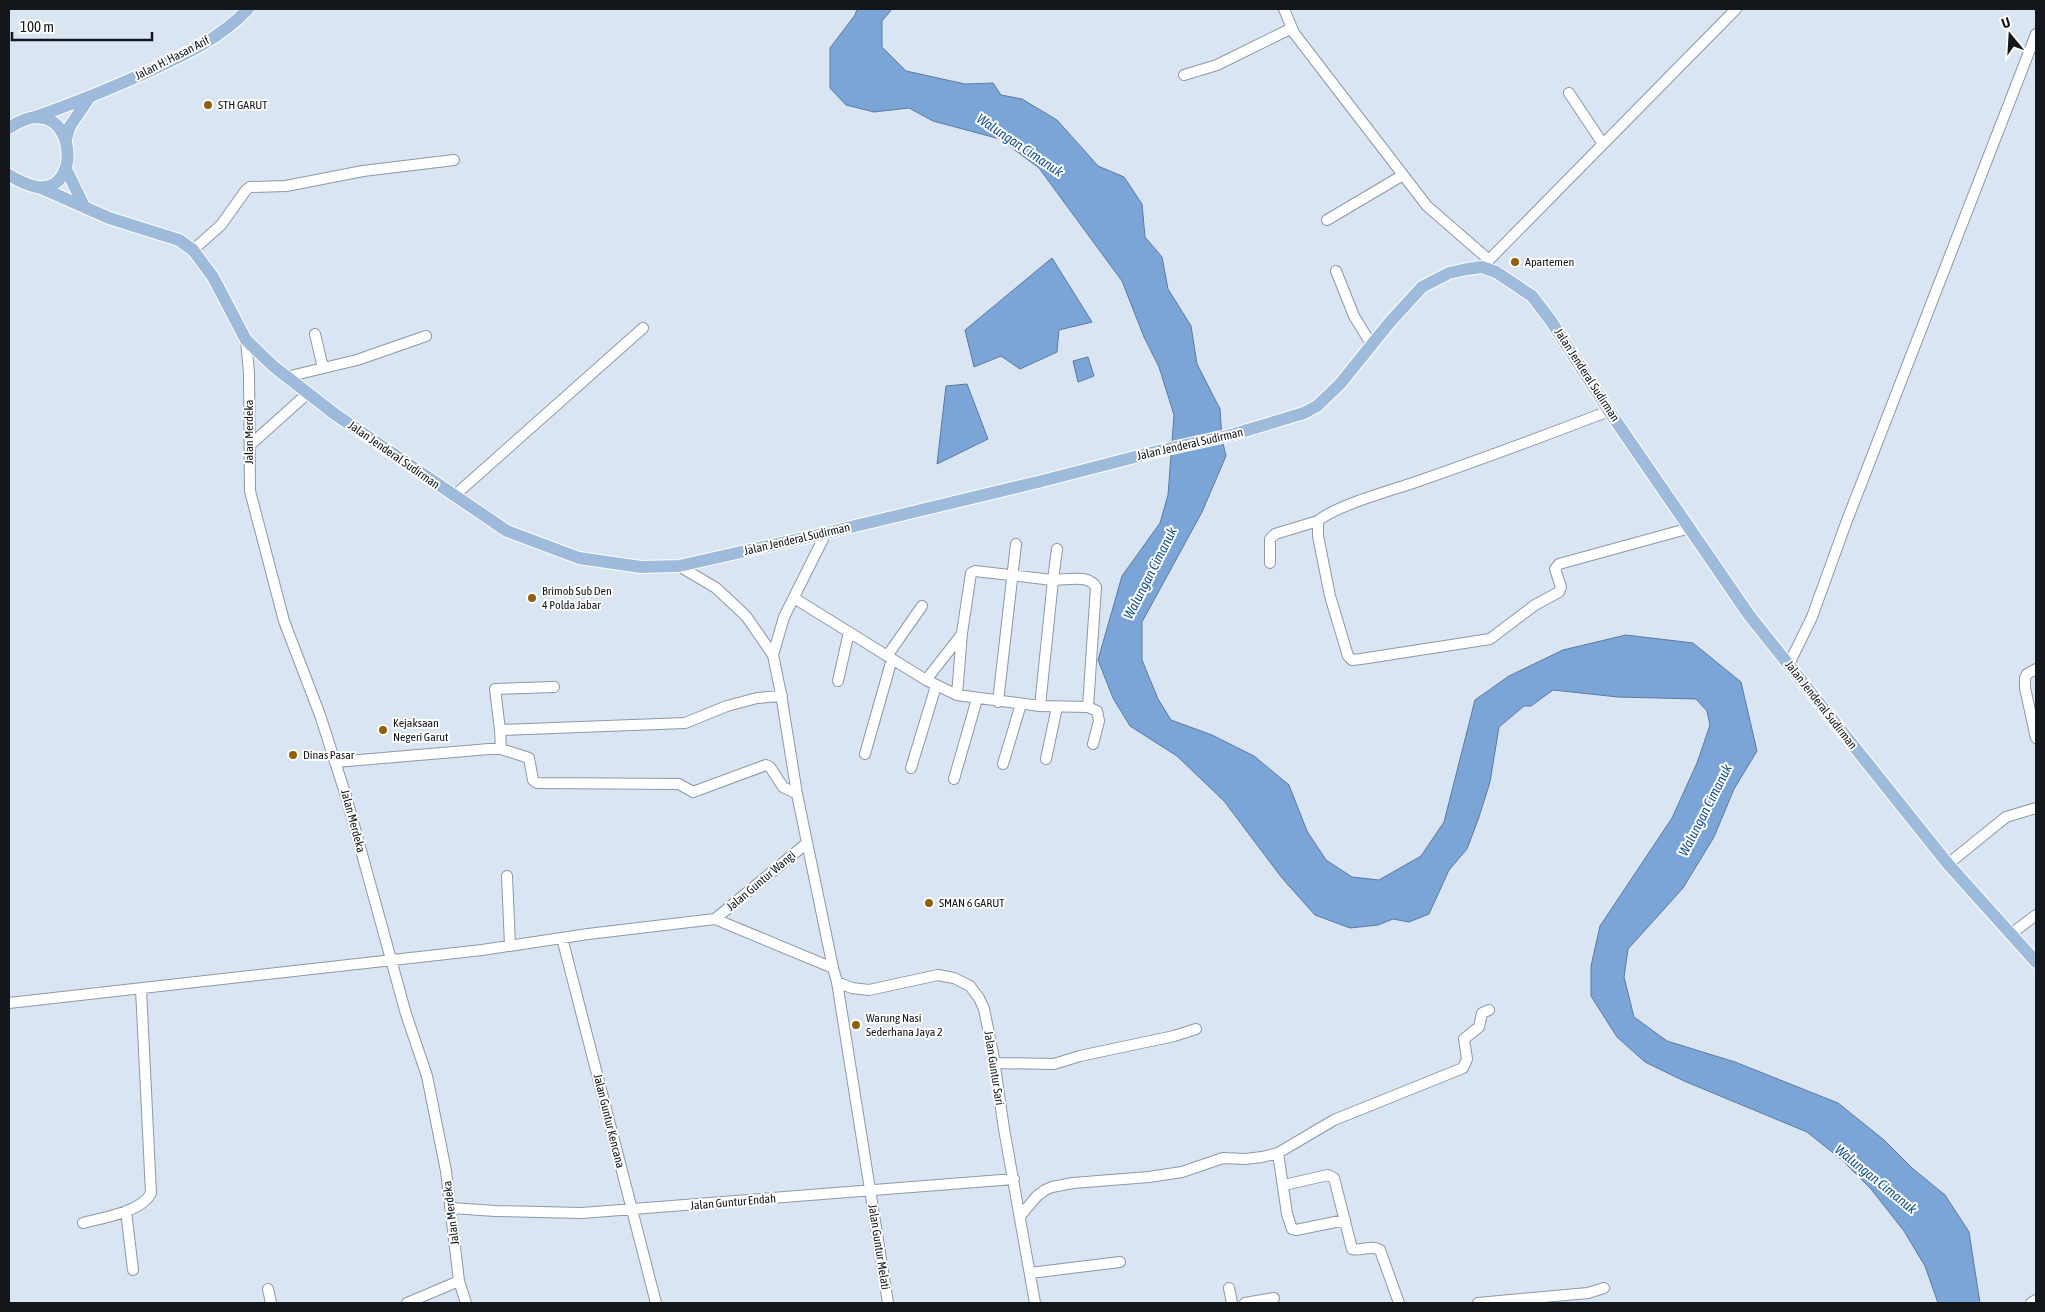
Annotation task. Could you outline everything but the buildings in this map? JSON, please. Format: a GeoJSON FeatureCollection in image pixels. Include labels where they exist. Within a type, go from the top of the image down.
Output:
{"type":"FeatureCollection","features":[{"type":"Feature","properties":{"kind":"main road","name":"Jalan H. Hasan Arif"},"geometry":{"type":"LineString","coordinates":[[9,128],[22,120],[89,98],[189,52],[225,30],[248,9]]}},
{"type":"Feature","properties":{"kind":"main road"},"geometry":{"type":"LineString","coordinates":[[84,206],[66,169],[66,139],[70,126],[89,98]]}},
{"type":"Feature","properties":{"kind":"main road"},"geometry":{"type":"LineString","coordinates":[[35,117],[55,124],[66,139]]}},
{"type":"Feature","properties":{"kind":"main road"},"geometry":{"type":"LineString","coordinates":[[39,187],[53,183],[66,169]]}},
{"type":"Feature","properties":{"kind":"main road","name":"Jalan Jenderal Sudirman"},"geometry":{"type":"LineString","coordinates":[[9,175],[109,218],[178,240],[193,250],[213,277],[246,340],[286,377],[307,394],[507,531],[579,558],[641,567],[679,566],[826,533],[1230,435],[1304,413],[1317,406],[1340,384],[1413,294],[1422,287],[1449,273],[1485,263],[1532,296],[1552,321],[1609,410],[1749,615],[1948,864],[2036,962]]}},
{"type":"Feature","properties":{"kind":"street"},"geometry":{"type":"LineString","coordinates":[[1284,9],[1292,28],[1427,206],[1485,263],[1736,9]]}},
{"type":"Feature","properties":{"kind":"street"},"geometry":{"type":"LineString","coordinates":[[1184,75],[1217,65],[1292,28]]}},
{"type":"Feature","properties":{"kind":"street"},"geometry":{"type":"LineString","coordinates":[[1789,664],[1812,617],[1846,523],[2036,34]]}},
{"type":"Feature","properties":{"kind":"street"},"geometry":{"type":"LineString","coordinates":[[1569,93],[1603,144]]}},
{"type":"Feature","properties":{"kind":"street"},"geometry":{"type":"LineString","coordinates":[[193,250],[221,225],[250,187],[286,186],[363,171],[454,160]]}},
{"type":"Feature","properties":{"kind":"street"},"geometry":{"type":"LineString","coordinates":[[1328,220],[1403,175]]}},
{"type":"Feature","properties":{"kind":"street"},"geometry":{"type":"LineString","coordinates":[[1336,271],[1354,316],[1372,344]]}},
{"type":"Feature","properties":{"kind":"street"},"geometry":{"type":"LineString","coordinates":[[454,496],[643,328]]}},
{"type":"Feature","properties":{"kind":"street"},"geometry":{"type":"LineString","coordinates":[[315,334],[323,368]]}},
{"type":"Feature","properties":{"kind":"street"},"geometry":{"type":"LineString","coordinates":[[286,377],[357,360],[426,336]]}},
{"type":"Feature","properties":{"kind":"street","name":"Jalan Merdeka"},"geometry":{"type":"LineString","coordinates":[[246,340],[250,491],[284,621],[336,762],[406,1014],[427,1076],[438,1122],[452,1208],[459,1282],[466,1303]]}},
{"type":"Feature","properties":{"kind":"street"},"geometry":{"type":"LineString","coordinates":[[250,445],[307,394]]}},
{"type":"Feature","properties":{"kind":"street"},"geometry":{"type":"LineString","coordinates":[[1270,563],[1270,539],[1275,534],[1318,521],[1323,516],[1350,505],[1515,447],[1609,410]]}},
{"type":"Feature","properties":{"kind":"street"},"geometry":{"type":"LineString","coordinates":[[1318,521],[1318,536],[1330,596],[1344,648],[1352,660],[1490,639],[1535,605],[1559,592],[1561,587],[1555,569],[1559,564],[1690,528]]}},
{"type":"Feature","properties":{"kind":"street","name":"Jalan Guntur Wangi"},"geometry":{"type":"LineString","coordinates":[[9,1003],[510,946],[715,919],[808,843],[797,794],[782,696],[773,655],[778,635],[794,598],[826,533]]}},
{"type":"Feature","properties":{"kind":"street"},"geometry":{"type":"LineString","coordinates":[[998,702],[1016,544]]}},
{"type":"Feature","properties":{"kind":"street"},"geometry":{"type":"LineString","coordinates":[[1040,706],[1057,549]]}},
{"type":"Feature","properties":{"kind":"street"},"geometry":{"type":"LineString","coordinates":[[679,566],[716,588],[746,616],[773,655]]}},
{"type":"Feature","properties":{"kind":"street"},"geometry":{"type":"LineString","coordinates":[[957,695],[962,633],[972,573],[975,571],[1014,574],[1053,580],[1088,579],[1096,587],[1088,707]]}},
{"type":"Feature","properties":{"kind":"street"},"geometry":{"type":"LineString","coordinates":[[794,598],[936,686],[957,695],[998,702],[1040,706],[1088,707],[1097,711],[1099,718],[1093,744]]}},
{"type":"Feature","properties":{"kind":"street"},"geometry":{"type":"LineString","coordinates":[[865,754],[890,657],[922,606]]}},
{"type":"Feature","properties":{"kind":"street"},"geometry":{"type":"LineString","coordinates":[[838,681],[849,632]]}},
{"type":"Feature","properties":{"kind":"street"},"geometry":{"type":"LineString","coordinates":[[926,680],[962,633]]}},
{"type":"Feature","properties":{"kind":"street"},"geometry":{"type":"LineString","coordinates":[[2036,669],[2025,678],[2025,688],[2033,712],[2036,738]]}},
{"type":"Feature","properties":{"kind":"street"},"geometry":{"type":"LineString","coordinates":[[911,768],[936,686]]}},
{"type":"Feature","properties":{"kind":"street"},"geometry":{"type":"LineString","coordinates":[[501,749],[494,689],[554,687]]}},
{"type":"Feature","properties":{"kind":"street"},"geometry":{"type":"LineString","coordinates":[[500,730],[685,723],[727,706],[757,698],[782,696]]}},
{"type":"Feature","properties":{"kind":"street"},"geometry":{"type":"LineString","coordinates":[[954,778],[977,698]]}},
{"type":"Feature","properties":{"kind":"street"},"geometry":{"type":"LineString","coordinates":[[1003,764],[1020,704]]}},
{"type":"Feature","properties":{"kind":"street"},"geometry":{"type":"LineString","coordinates":[[1046,759],[1057,707]]}},
{"type":"Feature","properties":{"kind":"street"},"geometry":{"type":"LineString","coordinates":[[336,762],[501,749],[529,758],[533,780],[537,783],[680,784],[692,792],[766,765],[770,767],[783,787],[797,794]]}},
{"type":"Feature","properties":{"kind":"street"},"geometry":{"type":"LineString","coordinates":[[1948,864],[2006,817],[2036,808]]}},
{"type":"Feature","properties":{"kind":"street"},"geometry":{"type":"LineString","coordinates":[[808,843],[837,982]]}},
{"type":"Feature","properties":{"kind":"street"},"geometry":{"type":"LineString","coordinates":[[508,876],[510,946]]}},
{"type":"Feature","properties":{"kind":"street"},"geometry":{"type":"LineString","coordinates":[[2011,934],[2036,915]]}},
{"type":"Feature","properties":{"kind":"street"},"geometry":{"type":"LineString","coordinates":[[715,919],[833,968]]}},
{"type":"Feature","properties":{"kind":"street","name":"Jalan Guntur Kencana"},"geometry":{"type":"LineString","coordinates":[[562,938],[656,1303]]}},
{"type":"Feature","properties":{"kind":"street","name":"Jalan Guntur Sari"},"geometry":{"type":"LineString","coordinates":[[837,982],[852,988],[869,990],[938,976],[954,978],[970,986],[979,998],[984,1009],[1036,1303]]}},
{"type":"Feature","properties":{"kind":"street","name":"Jalan Guntur Melati"},"geometry":{"type":"LineString","coordinates":[[837,982],[888,1303]]}},
{"type":"Feature","properties":{"kind":"street"},"geometry":{"type":"LineString","coordinates":[[83,1223],[126,1211],[144,1201],[150,1195],[152,1188],[141,989]]}},
{"type":"Feature","properties":{"kind":"street"},"geometry":{"type":"LineString","coordinates":[[1020,1216],[1037,1196],[1052,1187],[1073,1183],[1150,1177],[1182,1172],[1223,1158],[1253,1158],[1278,1152],[1334,1120],[1464,1067],[1467,1059],[1464,1039],[1479,1027],[1482,1013],[1489,1010]]}},
{"type":"Feature","properties":{"kind":"street"},"geometry":{"type":"LineString","coordinates":[[994,1063],[1054,1064],[1080,1056],[1174,1036],[1196,1029]]}},
{"type":"Feature","properties":{"kind":"street"},"geometry":{"type":"LineString","coordinates":[[1278,1152],[1288,1219],[1294,1230],[1345,1220]]}},
{"type":"Feature","properties":{"kind":"street"},"geometry":{"type":"LineString","coordinates":[[1284,1185],[1328,1175],[1333,1177],[1337,1186],[1352,1249],[1370,1247],[1380,1250],[1399,1303]]}},
{"type":"Feature","properties":{"kind":"street","name":"Jalan Guntur Endah"},"geometry":{"type":"LineString","coordinates":[[452,1208],[570,1214],[1014,1180]]}},
{"type":"Feature","properties":{"kind":"street"},"geometry":{"type":"LineString","coordinates":[[126,1211],[133,1270]]}},
{"type":"Feature","properties":{"kind":"street"},"geometry":{"type":"LineString","coordinates":[[1030,1273],[1120,1262]]}},
{"type":"Feature","properties":{"kind":"street"},"geometry":{"type":"LineString","coordinates":[[407,1303],[459,1282]]}},
{"type":"Feature","properties":{"kind":"street"},"geometry":{"type":"LineString","coordinates":[[1229,1288],[1232,1303]]}},
{"type":"Feature","properties":{"kind":"street"},"geometry":{"type":"LineString","coordinates":[[1478,1303],[1588,1293],[1604,1288]]}},
{"type":"Feature","properties":{"kind":"street"},"geometry":{"type":"LineString","coordinates":[[268,1289],[271,1303]]}},
{"type":"Feature","properties":{"kind":"street"},"geometry":{"type":"LineString","coordinates":[[1245,1303],[1274,1298]]}},
{"type":"Feature","properties":{"kind":"street"},"geometry":{"type":"LineString","coordinates":[[2031,1303],[2036,1300]]}},
{"type":"Feature","properties":{"kind":"water","name":"Walungan Cimanuk"},"geometry":{"type":"Polygon","coordinates":[[[857,9],[892,9],[882,21],[882,47],[906,71],[965,84],[993,83],[1001,95],[1022,99],[1057,120],[1098,166],[1124,177],[1142,204],[1145,237],[1162,257],[1168,289],[1191,326],[1197,364],[1220,409],[1222,439],[1226,456],[1202,512],[1142,622],[1142,660],[1158,699],[1171,720],[1212,735],[1254,756],[1289,785],[1307,831],[1326,860],[1352,877],[1379,880],[1421,856],[1444,822],[1475,700],[1509,676],[1563,650],[1626,635],[1693,643],[1741,682],[1757,751],[1734,789],[1714,837],[1683,888],[1628,949],[1624,977],[1634,1017],[1667,1041],[1735,1062],[1838,1103],[1884,1140],[1912,1168],[1945,1195],[1969,1232],[1980,1303],[1938,1303],[1925,1266],[1904,1231],[1871,1189],[1842,1160],[1807,1132],[1684,1081],[1645,1062],[1617,1037],[1591,996],[1591,966],[1600,926],[1672,818],[1697,763],[1710,725],[1707,711],[1696,699],[1618,697],[1553,690],[1531,706],[1524,706],[1499,727],[1490,782],[1479,817],[1467,849],[1449,870],[1429,914],[1409,922],[1393,919],[1378,925],[1350,928],[1315,915],[1282,878],[1224,801],[1177,756],[1130,726],[1113,698],[1098,660],[1122,576],[1160,523],[1168,495],[1174,415],[1159,367],[1144,337],[1122,281],[1039,168],[1000,139],[933,121],[909,108],[874,112],[846,105],[830,88],[830,48],[855,15],[857,9]]]}},
{"type":"Feature","properties":{"kind":"water"},"geometry":{"type":"Polygon","coordinates":[[[1052,258],[1092,322],[1059,330],[1057,352],[1020,369],[1001,356],[974,367],[965,330],[1052,258]]]}},
{"type":"Feature","properties":{"kind":"water"},"geometry":{"type":"Polygon","coordinates":[[[1088,357],[1094,376],[1078,382],[1073,361],[1088,357]]]}},
{"type":"Feature","properties":{"kind":"water"},"geometry":{"type":"Polygon","coordinates":[[[967,384],[988,439],[937,464],[946,386],[967,384]]]}},
{"type":"Feature","properties":{"kind":"place","name":"STH GARUT"},"geometry":{"type":"Point","coordinates":[208,105]}},
{"type":"Feature","properties":{"kind":"place","name":"Apartemen"},"geometry":{"type":"Point","coordinates":[1515,262]}},
{"type":"Feature","properties":{"kind":"place","name":"Brimob Sub Den 4 Polda Jabar"},"geometry":{"type":"Point","coordinates":[532,598]}},
{"type":"Feature","properties":{"kind":"place","name":"Kejaksaan Negeri Garut"},"geometry":{"type":"Point","coordinates":[383,730]}},
{"type":"Feature","properties":{"kind":"place","name":"Dinas Pasar"},"geometry":{"type":"Point","coordinates":[293,755]}},
{"type":"Feature","properties":{"kind":"place","name":"SMAN 6 GARUT"},"geometry":{"type":"Point","coordinates":[929,903]}},
{"type":"Feature","properties":{"kind":"place","name":"Warung Nasi Sederhana Jaya 2"},"geometry":{"type":"Point","coordinates":[856,1025]}}]}
